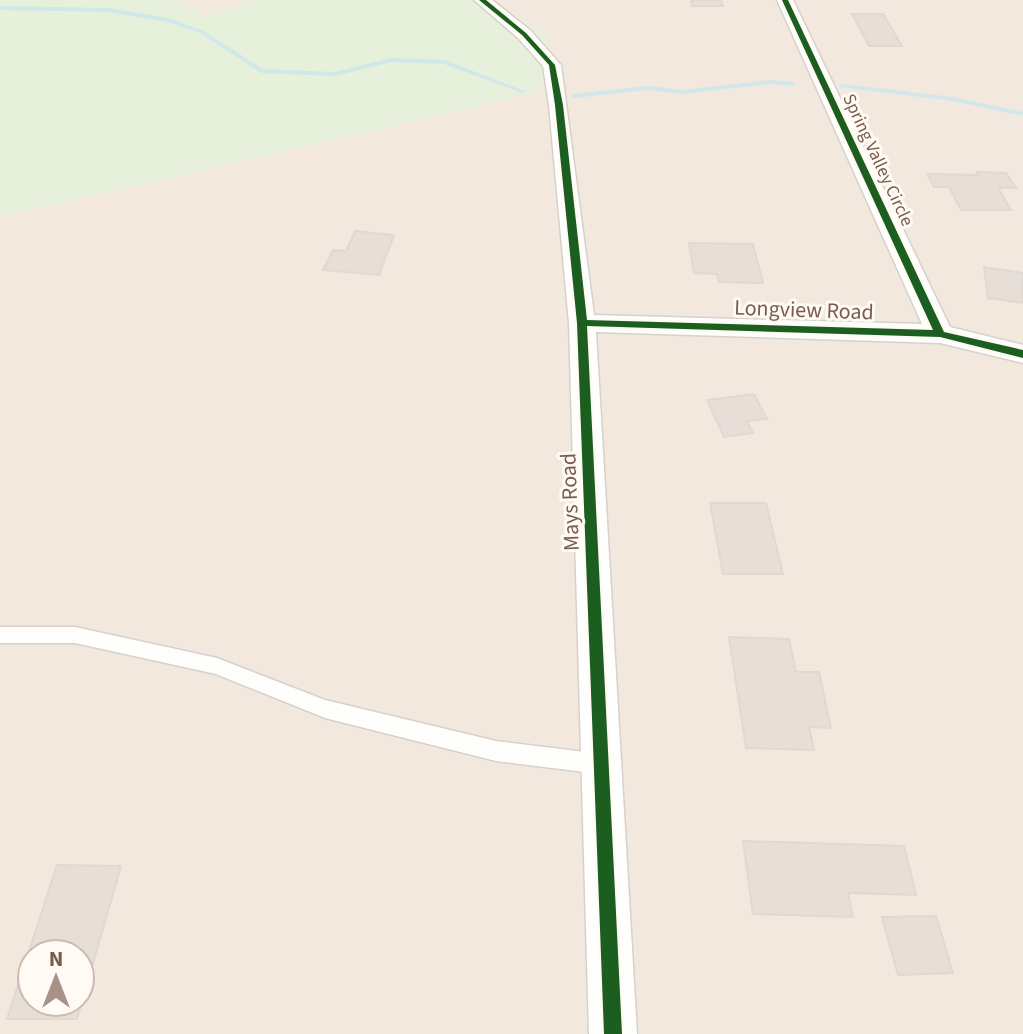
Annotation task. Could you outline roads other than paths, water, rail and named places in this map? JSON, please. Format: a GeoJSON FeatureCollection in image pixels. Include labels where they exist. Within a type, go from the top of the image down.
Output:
{"type":"FeatureCollection","features":[{"type":"Feature","properties":{"kind":"street","name":"Mays Road"},"geometry":{"type":"LineString","coordinates":[[482,0],[524,34],[552,65],[582,323],[613,1034]]}},
{"type":"Feature","properties":{"kind":"street","name":"Spring Valley Circle"},"geometry":{"type":"LineString","coordinates":[[785,0],[940,334]]}},
{"type":"Feature","properties":{"kind":"street","name":"Longview Road"},"geometry":{"type":"LineString","coordinates":[[582,323],[940,334],[1023,354]]}},
{"type":"Feature","properties":{"kind":"lane"},"geometry":{"type":"LineString","coordinates":[[0,635],[75,635],[217,666],[325,709],[496,751],[601,764]]}},
{"type":"Feature","properties":{"kind":"waterway"},"geometry":{"type":"LineString","coordinates":[[0,8],[108,10],[168,20],[202,32],[261,71],[335,74],[391,60],[445,62],[524,92]]}},
{"type":"Feature","properties":{"kind":"waterway"},"geometry":{"type":"LineString","coordinates":[[574,96],[648,88],[683,92],[770,82],[793,84]]}},
{"type":"Feature","properties":{"kind":"waterway"},"geometry":{"type":"LineString","coordinates":[[842,86],[953,99],[1023,114]]}}]}
